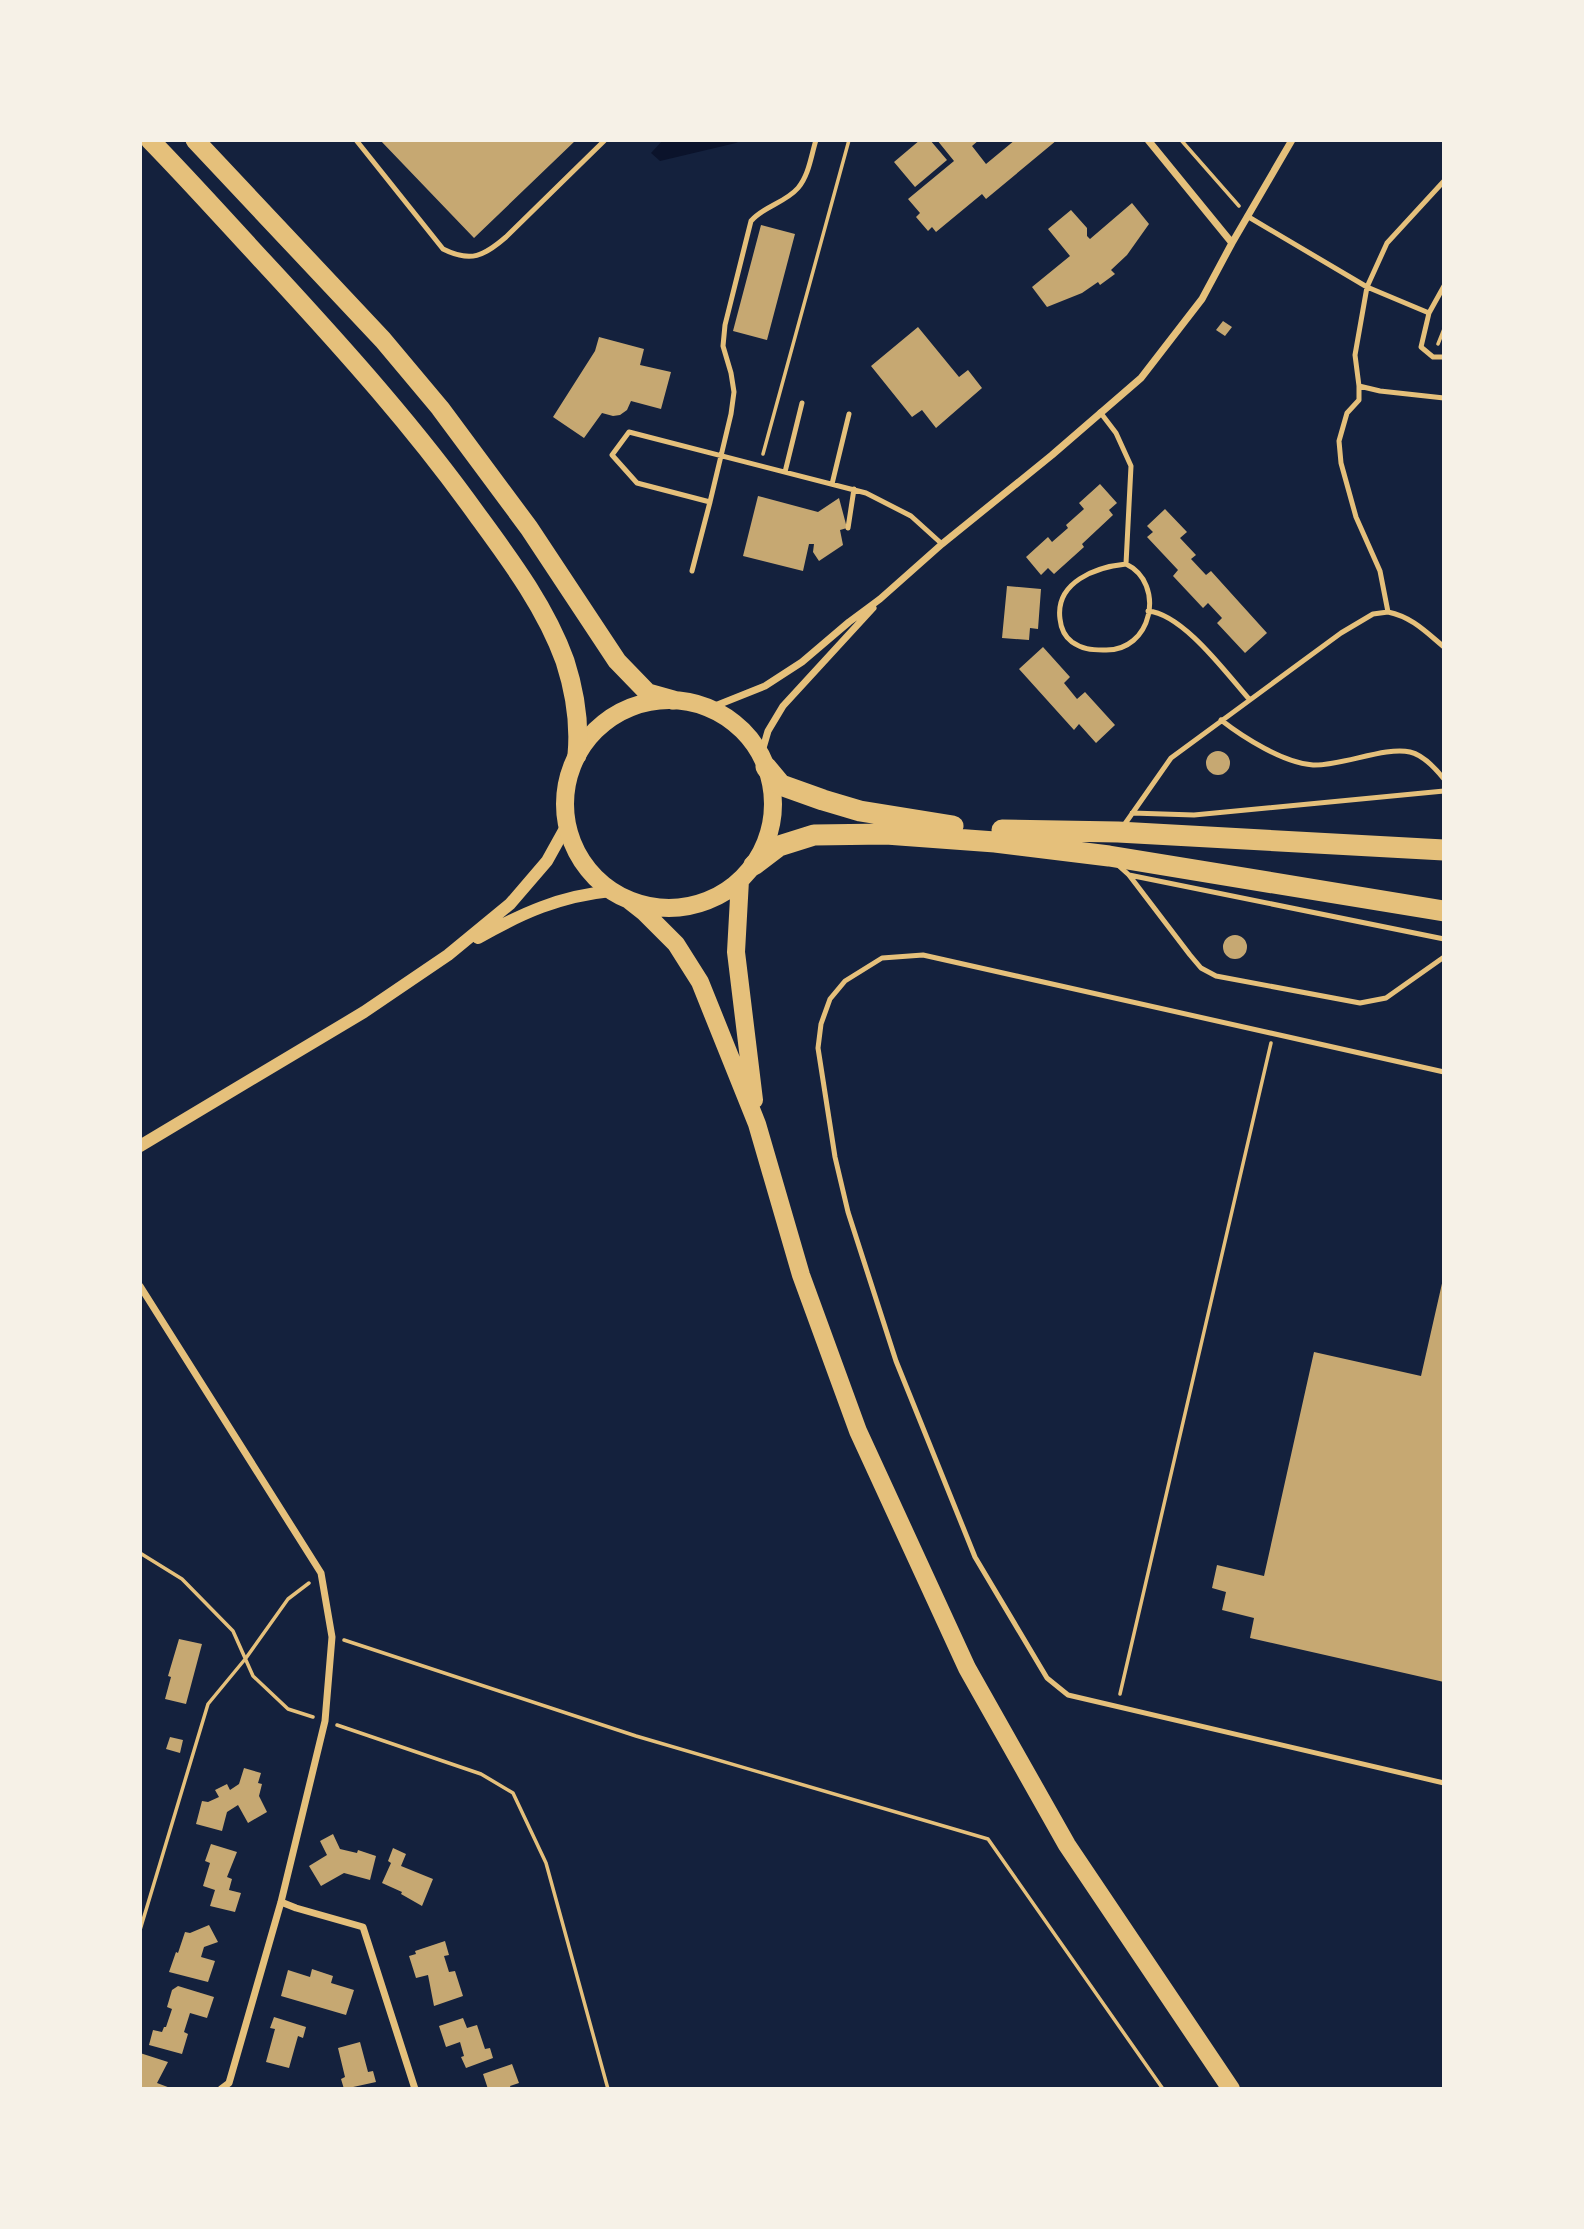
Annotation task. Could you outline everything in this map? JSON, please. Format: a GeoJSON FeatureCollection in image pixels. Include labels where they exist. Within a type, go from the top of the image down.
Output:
{"type":"FeatureCollection","features":[{"type":"Feature","properties":{"kind":"highway"},"geometry":{"type":"LineString","coordinates":[[150,140],[355,361],[427,447],[497,543],[530,592],[564,659],[576,705],[579,735],[577,755]]}},
{"type":"Feature","properties":{"kind":"highway"},"geometry":{"type":"LineString","coordinates":[[195,140],[374,331],[440,408],[529,528],[617,661],[648,693],[673,701]]}},
{"type":"Feature","properties":{"kind":"highway"},"geometry":{"type":"LineString","coordinates":[[763,761],[781,785],[822,800],[860,811],[947,826],[1026,831],[1118,832],[1444,850]]}},
{"type":"Feature","properties":{"kind":"highway"},"geometry":{"type":"LineString","coordinates":[[747,872],[779,846],[814,835],[856,833],[995,842],[1109,856],[1444,911]]}},
{"type":"Feature","properties":{"kind":"main road"},"geometry":{"type":"LineString","coordinates":[[630,901],[658,908],[688,907],[716,897],[747,872],[766,842],[772,817],[772,792],[763,761],[745,734],[725,717],[710,709],[673,701],[644,704],[617,714],[594,732],[577,755],[568,777],[565,801],[567,825],[575,851],[590,873],[611,891],[644,912],[676,944],[700,982],[757,1124],[801,1275],[858,1431],[967,1668],[1068,1845],[1231,2089]]}},
{"type":"Feature","properties":{"kind":"main road"},"geometry":{"type":"LineString","coordinates":[[747,872],[736,952],[757,1124]]}},
{"type":"Feature","properties":{"kind":"street"},"geometry":{"type":"LineString","coordinates":[[1148,140],[1232,243]]}},
{"type":"Feature","properties":{"kind":"street"},"geometry":{"type":"LineString","coordinates":[[710,709],[765,686],[802,662],[1141,378],[1202,299],[1292,140]]}},
{"type":"Feature","properties":{"kind":"street"},"geometry":{"type":"LineString","coordinates":[[763,761],[768,731],[783,706],[880,599]]}},
{"type":"Feature","properties":{"kind":"street"},"geometry":{"type":"LineString","coordinates":[[448,955],[510,904],[547,861],[567,825]]}},
{"type":"Feature","properties":{"kind":"street"},"geometry":{"type":"LineString","coordinates":[[140,1146],[364,1012],[448,955],[518,916],[566,898],[611,891]]}},
{"type":"Feature","properties":{"kind":"street"},"geometry":{"type":"LineString","coordinates":[[140,1286],[321,1573],[332,1637],[326,1721],[281,1902],[230,2086],[221,2089]]}},
{"type":"Feature","properties":{"kind":"street"},"geometry":{"type":"LineString","coordinates":[[281,1902],[363,1927],[415,2089]]}},
{"type":"Feature","properties":{"kind":"lane"},"geometry":{"type":"LineString","coordinates":[[356,140],[443,249],[456,255],[474,256],[489,252],[605,140]]}},
{"type":"Feature","properties":{"kind":"lane"},"geometry":{"type":"LineString","coordinates":[[692,571],[731,414],[734,392],[723,346],[725,325],[751,221],[760,211],[798,188],[806,174],[816,140]]}},
{"type":"Feature","properties":{"kind":"lane"},"geometry":{"type":"LineString","coordinates":[[1388,612],[1380,571],[1356,517],[1341,463],[1339,441],[1347,413],[1359,400],[1355,355],[1367,287],[1387,243],[1444,181]]}},
{"type":"Feature","properties":{"kind":"lane"},"geometry":{"type":"LineString","coordinates":[[1247,216],[1367,287],[1429,313]]}},
{"type":"Feature","properties":{"kind":"lane"},"geometry":{"type":"LineString","coordinates":[[1444,286],[1429,313],[1421,348],[1433,357],[1444,357]]}},
{"type":"Feature","properties":{"kind":"lane"},"geometry":{"type":"LineString","coordinates":[[1359,386],[1444,398]]}},
{"type":"Feature","properties":{"kind":"lane"},"geometry":{"type":"LineString","coordinates":[[785,472],[802,403]]}},
{"type":"Feature","properties":{"kind":"lane"},"geometry":{"type":"LineString","coordinates":[[1100,412],[1116,433],[1131,466],[1126,564]]}},
{"type":"Feature","properties":{"kind":"lane"},"geometry":{"type":"LineString","coordinates":[[832,484],[849,414]]}},
{"type":"Feature","properties":{"kind":"lane"},"geometry":{"type":"LineString","coordinates":[[710,502],[638,483],[612,455],[629,432],[866,492],[911,516],[942,544]]}},
{"type":"Feature","properties":{"kind":"lane"},"geometry":{"type":"LineString","coordinates":[[848,528],[854,489]]}},
{"type":"Feature","properties":{"kind":"lane"},"geometry":{"type":"LineString","coordinates":[[1126,564],[1141,575],[1147,586],[1146,627],[1125,648],[1114,651],[1084,649],[1063,633],[1059,610],[1061,600],[1069,588],[1093,570],[1126,564]]}},
{"type":"Feature","properties":{"kind":"lane"},"geometry":{"type":"LineString","coordinates":[[1148,611],[1159,612],[1179,623],[1250,699]]}},
{"type":"Feature","properties":{"kind":"lane"},"geometry":{"type":"LineString","coordinates":[[1444,647],[1413,621],[1401,615],[1388,612],[1373,614],[1361,620],[1171,758],[1118,832],[1109,856],[1129,875],[1201,968],[1216,976],[1360,1003],[1386,998],[1444,957]]}},
{"type":"Feature","properties":{"kind":"lane"},"geometry":{"type":"LineString","coordinates":[[1221,720],[1252,741],[1293,761],[1311,765],[1332,765],[1399,751],[1411,752],[1422,757],[1444,779]]}},
{"type":"Feature","properties":{"kind":"lane"},"geometry":{"type":"LineString","coordinates":[[1132,813],[1194,815],[1444,791]]}},
{"type":"Feature","properties":{"kind":"lane"},"geometry":{"type":"LineString","coordinates":[[1129,875],[1444,939]]}},
{"type":"Feature","properties":{"kind":"lane"},"geometry":{"type":"LineString","coordinates":[[1444,1072],[923,955],[882,958],[845,981],[830,999],[821,1024],[818,1048],[835,1157],[848,1212],[896,1361],[975,1557],[1047,1678],[1068,1695],[1444,1783]]}},
{"type":"Feature","properties":{"kind":"path"},"geometry":{"type":"LineString","coordinates":[[761,466],[849,140]]}},
{"type":"Feature","properties":{"kind":"path"},"geometry":{"type":"LineString","coordinates":[[1181,140],[1247,216]]}},
{"type":"Feature","properties":{"kind":"path"},"geometry":{"type":"LineString","coordinates":[[1438,344],[1444,329]]}},
{"type":"Feature","properties":{"kind":"path"},"geometry":{"type":"LineString","coordinates":[[1117,1706],[1273,1033]]}},
{"type":"Feature","properties":{"kind":"path"},"geometry":{"type":"LineString","coordinates":[[140,1553],[182,1578],[233,1631],[253,1675],[288,1709],[481,1773],[513,1793],[546,1863],[608,2089]]}},
{"type":"Feature","properties":{"kind":"path"},"geometry":{"type":"LineString","coordinates":[[140,1930],[208,1704],[246,1658],[288,1599],[321,1573]]}},
{"type":"Feature","properties":{"kind":"path"},"geometry":{"type":"LineString","coordinates":[[332,1637],[636,1735],[988,1839],[1163,2089]]}},
{"type":"Feature","properties":{"kind":"water"},"geometry":{"type":"Polygon","coordinates":[[[663,140],[742,140],[660,161],[651,153],[663,140]]]}},
{"type":"Feature","properties":{"kind":"building"},"geometry":{"type":"Polygon","coordinates":[[[380,140],[576,140],[474,238],[380,140]]]}},
{"type":"Feature","properties":{"kind":"building"},"geometry":{"type":"Polygon","coordinates":[[[920,140],[930,140],[947,160],[915,187],[894,162],[920,140]]]}},
{"type":"Feature","properties":{"kind":"building"},"geometry":{"type":"Polygon","coordinates":[[[937,140],[979,140],[972,146],[986,164],[1015,140],[1057,140],[986,199],[982,194],[936,232],[932,227],[928,231],[916,217],[920,213],[908,199],[954,161],[937,140]]]}},
{"type":"Feature","properties":{"kind":"building"},"geometry":{"type":"Polygon","coordinates":[[[1132,203],[1149,224],[1127,255],[1111,270],[1115,274],[1100,285],[1098,282],[1082,293],[1047,307],[1032,287],[1070,256],[1048,229],[1071,210],[1087,228],[1087,236],[1090,239],[1132,203]]]}},
{"type":"Feature","properties":{"kind":"building"},"geometry":{"type":"Polygon","coordinates":[[[761,225],[795,234],[767,340],[733,331],[761,225]]]}},
{"type":"Feature","properties":{"kind":"building"},"geometry":{"type":"Polygon","coordinates":[[[1223,321],[1232,327],[1225,336],[1216,330],[1223,321]]]}},
{"type":"Feature","properties":{"kind":"building"},"geometry":{"type":"Polygon","coordinates":[[[918,327],[959,377],[968,370],[982,388],[936,428],[922,410],[912,417],[871,366],[918,327]]]}},
{"type":"Feature","properties":{"kind":"building"},"geometry":{"type":"Polygon","coordinates":[[[599,337],[644,349],[640,365],[671,372],[661,409],[631,401],[627,410],[620,415],[602,413],[584,438],[553,417],[595,351],[599,337]]]}},
{"type":"Feature","properties":{"kind":"building"},"geometry":{"type":"Polygon","coordinates":[[[1100,484],[1117,503],[1109,510],[1113,515],[1082,544],[1084,547],[1054,574],[1048,568],[1041,575],[1026,557],[1048,537],[1052,542],[1068,528],[1066,525],[1084,509],[1079,503],[1100,484]]]}},
{"type":"Feature","properties":{"kind":"building"},"geometry":{"type":"Polygon","coordinates":[[[758,496],[818,512],[839,498],[847,528],[840,530],[843,545],[819,561],[813,552],[814,544],[809,544],[803,571],[743,556],[758,496]]]}},
{"type":"Feature","properties":{"kind":"building"},"geometry":{"type":"Polygon","coordinates":[[[1165,509],[1187,532],[1180,538],[1196,555],[1191,559],[1206,575],[1211,571],[1267,633],[1245,653],[1217,623],[1222,618],[1208,603],[1203,608],[1173,576],[1178,570],[1147,537],[1153,532],[1147,526],[1165,509]]]}},
{"type":"Feature","properties":{"kind":"building"},"geometry":{"type":"Polygon","coordinates":[[[1007,586],[1041,589],[1038,629],[1030,628],[1029,640],[1002,638],[1007,586]]]}},
{"type":"Feature","properties":{"kind":"building"},"geometry":{"type":"Polygon","coordinates":[[[1043,647],[1070,677],[1064,683],[1077,699],[1085,692],[1115,725],[1096,743],[1079,724],[1074,730],[1019,669],[1043,647]]]}},
{"type":"Feature","properties":{"kind":"building"},"geometry":{"type":"Polygon","coordinates":[[[1218,751],[1229,758],[1230,763],[1223,774],[1218,775],[1207,768],[1206,763],[1213,752],[1218,751]]]}},
{"type":"Feature","properties":{"kind":"building"},"geometry":{"type":"Polygon","coordinates":[[[1235,935],[1244,938],[1247,947],[1244,956],[1235,959],[1226,956],[1223,947],[1226,938],[1235,935]]]}},
{"type":"Feature","properties":{"kind":"building"},"geometry":{"type":"Polygon","coordinates":[[[1443,1279],[1444,1682],[1250,1638],[1254,1618],[1222,1610],[1226,1592],[1212,1588],[1217,1565],[1264,1576],[1314,1352],[1421,1376],[1443,1279]]]}},
{"type":"Feature","properties":{"kind":"building"},"geometry":{"type":"Polygon","coordinates":[[[179,1639],[202,1644],[186,1704],[165,1699],[171,1677],[168,1676],[179,1639]]]}},
{"type":"Feature","properties":{"kind":"building"},"geometry":{"type":"Polygon","coordinates":[[[170,1737],[183,1740],[180,1753],[166,1749],[170,1737]]]}},
{"type":"Feature","properties":{"kind":"building"},"geometry":{"type":"Polygon","coordinates":[[[244,1768],[261,1773],[258,1783],[262,1784],[259,1796],[267,1812],[248,1823],[238,1805],[227,1812],[222,1831],[196,1824],[202,1801],[208,1802],[219,1797],[215,1790],[227,1784],[230,1790],[239,1784],[244,1768]]]}},
{"type":"Feature","properties":{"kind":"building"},"geometry":{"type":"Polygon","coordinates":[[[333,1834],[340,1849],[357,1853],[358,1850],[376,1856],[370,1880],[344,1873],[321,1886],[309,1866],[327,1855],[320,1841],[333,1834]]]}},
{"type":"Feature","properties":{"kind":"building"},"geometry":{"type":"Polygon","coordinates":[[[211,1844],[237,1852],[227,1877],[232,1879],[229,1890],[241,1893],[235,1912],[210,1906],[215,1890],[203,1886],[210,1863],[205,1861],[211,1844]]]}},
{"type":"Feature","properties":{"kind":"building"},"geometry":{"type":"Polygon","coordinates":[[[393,1848],[406,1854],[401,1866],[433,1879],[422,1906],[401,1894],[402,1892],[382,1883],[391,1863],[388,1861],[393,1848]]]}},
{"type":"Feature","properties":{"kind":"building"},"geometry":{"type":"Polygon","coordinates":[[[209,1925],[218,1942],[204,1947],[201,1957],[215,1961],[208,1982],[169,1972],[185,1932],[190,1933],[209,1925]]]}},
{"type":"Feature","properties":{"kind":"building"},"geometry":{"type":"Polygon","coordinates":[[[445,1941],[449,1955],[444,1956],[449,1972],[455,1971],[463,1996],[434,2006],[428,1975],[416,1978],[409,1956],[416,1954],[415,1951],[445,1941]]]}},
{"type":"Feature","properties":{"kind":"building"},"geometry":{"type":"Polygon","coordinates":[[[312,1969],[333,1976],[331,1983],[354,1990],[346,2015],[281,1996],[288,1970],[310,1977],[312,1969]]]}},
{"type":"Feature","properties":{"kind":"building"},"geometry":{"type":"Polygon","coordinates":[[[178,1986],[214,1997],[207,2018],[190,2013],[184,2032],[188,2034],[182,2054],[149,2045],[153,2030],[162,2032],[166,2027],[172,2009],[167,2007],[172,1990],[178,1986]]]}},
{"type":"Feature","properties":{"kind":"building"},"geometry":{"type":"Polygon","coordinates":[[[274,2017],[306,2027],[303,2038],[298,2036],[289,2068],[266,2062],[275,2029],[270,2028],[274,2017]]]}},
{"type":"Feature","properties":{"kind":"building"},"geometry":{"type":"Polygon","coordinates":[[[463,2018],[467,2028],[477,2025],[485,2049],[490,2048],[493,2058],[466,2068],[461,2057],[464,2056],[460,2042],[446,2047],[439,2026],[463,2018]]]}},
{"type":"Feature","properties":{"kind":"building"},"geometry":{"type":"Polygon","coordinates":[[[360,2042],[368,2072],[373,2071],[376,2082],[344,2089],[341,2079],[345,2077],[338,2048],[360,2042]]]}},
{"type":"Feature","properties":{"kind":"building"},"geometry":{"type":"Polygon","coordinates":[[[140,2053],[168,2062],[157,2083],[173,2089],[140,2089],[140,2053]]]}},
{"type":"Feature","properties":{"kind":"building"},"geometry":{"type":"Polygon","coordinates":[[[512,2064],[519,2083],[510,2086],[511,2089],[488,2089],[483,2074],[512,2064]]]}}]}
